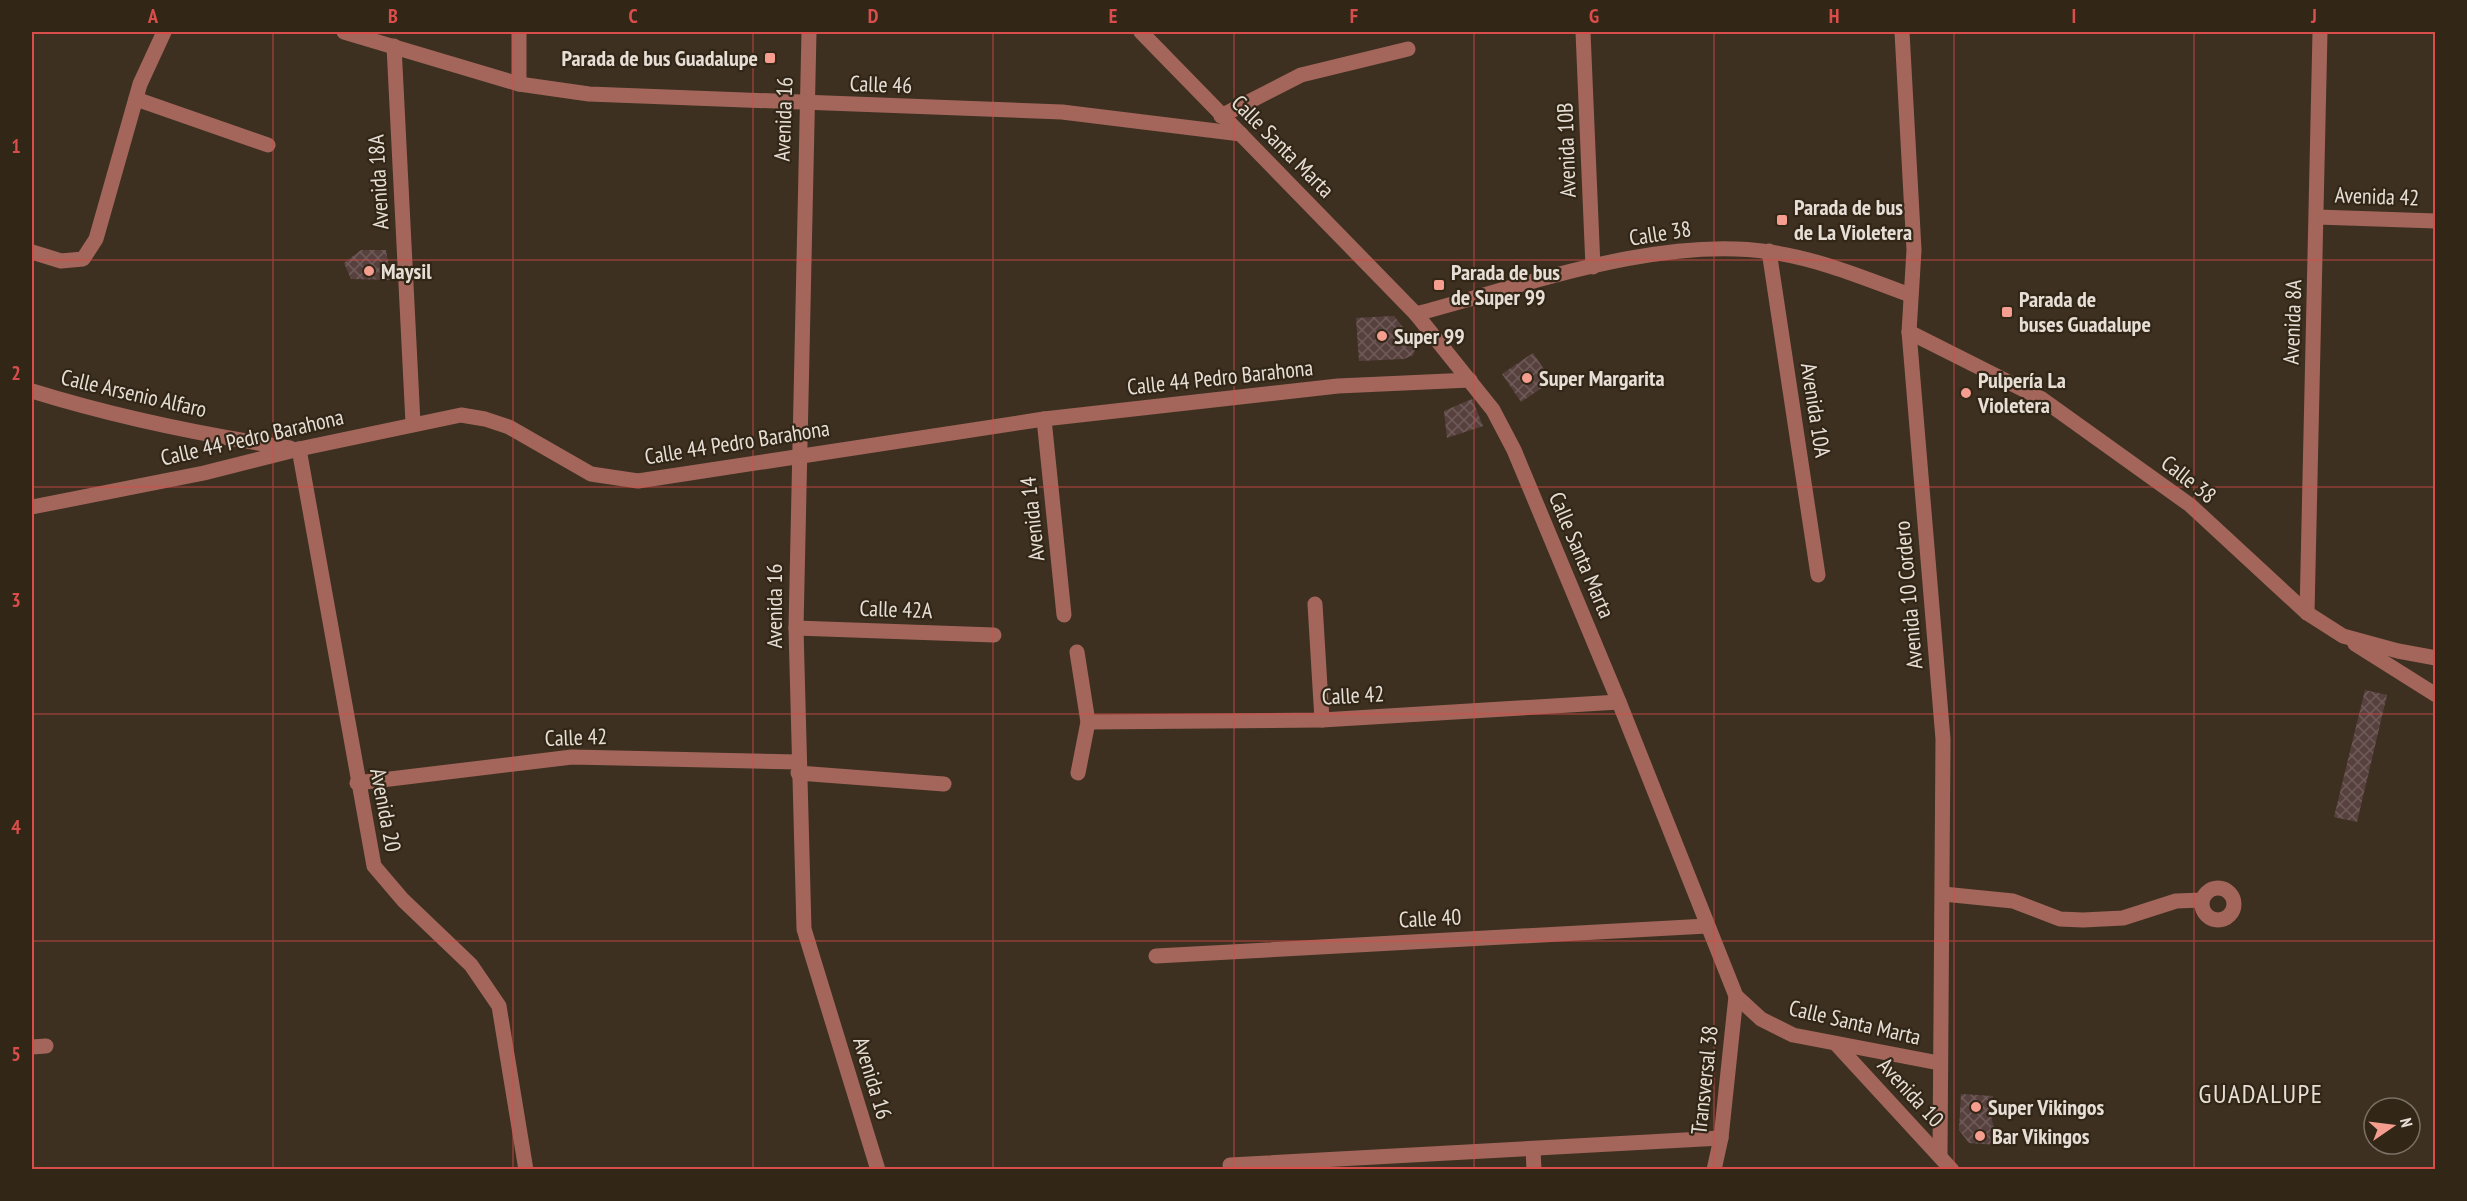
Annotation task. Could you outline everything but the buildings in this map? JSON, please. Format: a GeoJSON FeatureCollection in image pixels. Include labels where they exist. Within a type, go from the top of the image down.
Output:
{"type":"FeatureCollection","features":[{"type":"Feature","properties":{"kind":"street"},"geometry":{"type":"LineString","coordinates":[[32,252],[61,261],[83,260],[96,239],[136,99],[164,32]]}},
{"type":"Feature","properties":{"kind":"street","name":"Calle 46"},"geometry":{"type":"LineString","coordinates":[[344,32],[519,84],[589,94],[1062,112],[1241,134]]}},
{"type":"Feature","properties":{"kind":"street"},"geometry":{"type":"LineString","coordinates":[[519,32],[519,84]]}},
{"type":"Feature","properties":{"kind":"street","name":"Avenida 16"},"geometry":{"type":"LineString","coordinates":[[809,32],[796,628],[804,929],[878,1170]]}},
{"type":"Feature","properties":{"kind":"street","name":"Calle Santa Marta"},"geometry":{"type":"LineString","coordinates":[[1140,32],[1416,314],[1493,410],[1514,450],[1619,702],[1736,996],[1777,1029],[1838,1045],[1939,1063]]}},
{"type":"Feature","properties":{"kind":"street","name":"Avenida 10B"},"geometry":{"type":"LineString","coordinates":[[1583,32],[1593,267]]}},
{"type":"Feature","properties":{"kind":"street","name":"Avenida 10 Cordero"},"geometry":{"type":"LineString","coordinates":[[1902,32],[1914,250],[1909,332],[1943,740],[1940,1156]]}},
{"type":"Feature","properties":{"kind":"street","name":"Avenida 8A"},"geometry":{"type":"LineString","coordinates":[[2307,613],[2320,32]]}},
{"type":"Feature","properties":{"kind":"street","name":"Avenida 18A"},"geometry":{"type":"LineString","coordinates":[[394,46],[413,423]]}},
{"type":"Feature","properties":{"kind":"street"},"geometry":{"type":"LineString","coordinates":[[1221,116],[1301,75],[1408,50]]}},
{"type":"Feature","properties":{"kind":"street"},"geometry":{"type":"LineString","coordinates":[[136,99],[268,145]]}},
{"type":"Feature","properties":{"kind":"street","name":"Avenida 42"},"geometry":{"type":"LineString","coordinates":[[2317,217],[2436,221]]}},
{"type":"Feature","properties":{"kind":"street","name":"Calle 38"},"geometry":{"type":"LineString","coordinates":[[1416,314],[1593,267],[1707,249],[1769,251],[1839,268],[1910,295]]}},
{"type":"Feature","properties":{"kind":"street","name":"Avenida 10A"},"geometry":{"type":"LineString","coordinates":[[1769,251],[1818,575]]}},
{"type":"Feature","properties":{"kind":"street","name":"Calle 38"},"geometry":{"type":"LineString","coordinates":[[1909,332],[2042,399],[2190,506],[2307,613],[2343,636],[2398,651],[2436,658]]}},
{"type":"Feature","properties":{"kind":"street","name":"Calle 44 Pedro Barahona"},"geometry":{"type":"LineString","coordinates":[[32,507],[204,473],[413,423],[461,415],[485,419],[509,428],[591,474],[638,481],[1044,419],[1338,386],[1470,380]]}},
{"type":"Feature","properties":{"kind":"street","name":"Calle Arsenio Alfaro"},"geometry":{"type":"LineString","coordinates":[[32,391],[87,408],[240,440],[298,449]]}},
{"type":"Feature","properties":{"kind":"street","name":"Avenida 14"},"geometry":{"type":"LineString","coordinates":[[1044,419],[1064,615]]}},
{"type":"Feature","properties":{"kind":"street","name":"Avenida 20"},"geometry":{"type":"LineString","coordinates":[[298,449],[357,783],[374,866],[403,900],[471,965],[499,1006],[526,1170]]}},
{"type":"Feature","properties":{"kind":"street"},"geometry":{"type":"LineString","coordinates":[[1315,604],[1322,720]]}},
{"type":"Feature","properties":{"kind":"street","name":"Calle 42A"},"geometry":{"type":"LineString","coordinates":[[796,628],[994,635]]}},
{"type":"Feature","properties":{"kind":"street"},"geometry":{"type":"LineString","coordinates":[[2343,636],[2436,695]]}},
{"type":"Feature","properties":{"kind":"street"},"geometry":{"type":"LineString","coordinates":[[1077,652],[1088,722],[1078,773]]}},
{"type":"Feature","properties":{"kind":"street","name":"Calle 42"},"geometry":{"type":"LineString","coordinates":[[1088,722],[1322,720],[1619,702]]}},
{"type":"Feature","properties":{"kind":"street","name":"Calle 42"},"geometry":{"type":"LineString","coordinates":[[357,783],[572,757],[798,768],[945,784]]}},
{"type":"Feature","properties":{"kind":"street"},"geometry":{"type":"LineString","coordinates":[[1943,894],[2013,901],[2060,919],[2083,920],[2123,918],[2176,901],[2202,900]]}},
{"type":"Feature","properties":{"kind":"street","name":"Calle 40"},"geometry":{"type":"LineString","coordinates":[[1156,956],[1707,926]]}},
{"type":"Feature","properties":{"kind":"street","name":"Transversal 38"},"geometry":{"type":"LineString","coordinates":[[1714,1170],[1721,1138],[1736,996]]}},
{"type":"Feature","properties":{"kind":"street","name":"Avenida 10"},"geometry":{"type":"LineString","coordinates":[[1838,1045],[1952,1170]]}},
{"type":"Feature","properties":{"kind":"street"},"geometry":{"type":"LineString","coordinates":[[1230,1165],[1287,1166],[1721,1138]]}},
{"type":"Feature","properties":{"kind":"street"},"geometry":{"type":"LineString","coordinates":[[1533,1149],[1534,1170]]}},
{"type":"Feature","properties":{"kind":"place","name":"Parada de bus Guadalupe"},"geometry":{"type":"Point","coordinates":[770,58]}},
{"type":"Feature","properties":{"kind":"place","name":"Parada de bus de La Violetera"},"geometry":{"type":"Point","coordinates":[1782,220]}},
{"type":"Feature","properties":{"kind":"place","name":"Maysil"},"geometry":{"type":"Point","coordinates":[369,271]}},
{"type":"Feature","properties":{"kind":"place","name":"Parada de bus de Super 99"},"geometry":{"type":"Point","coordinates":[1439,285]}},
{"type":"Feature","properties":{"kind":"place","name":"Parada de buses Guadalupe"},"geometry":{"type":"Point","coordinates":[2007,312]}},
{"type":"Feature","properties":{"kind":"place","name":"Super 99"},"geometry":{"type":"Point","coordinates":[1382,336]}},
{"type":"Feature","properties":{"kind":"place","name":"Super Margarita"},"geometry":{"type":"Point","coordinates":[1527,378]}},
{"type":"Feature","properties":{"kind":"place","name":"Pulpería La Violetera"},"geometry":{"type":"Point","coordinates":[1966,393]}},
{"type":"Feature","properties":{"kind":"place","name":"Super Vikingos"},"geometry":{"type":"Point","coordinates":[1976,1107]}},
{"type":"Feature","properties":{"kind":"place","name":"Bar Vikingos"},"geometry":{"type":"Point","coordinates":[1980,1136]}},
{"type":"Feature","properties":{"kind":"district","name":"GUADALUPE"},"geometry":{"type":"Point","coordinates":[2261,1094]}}]}
